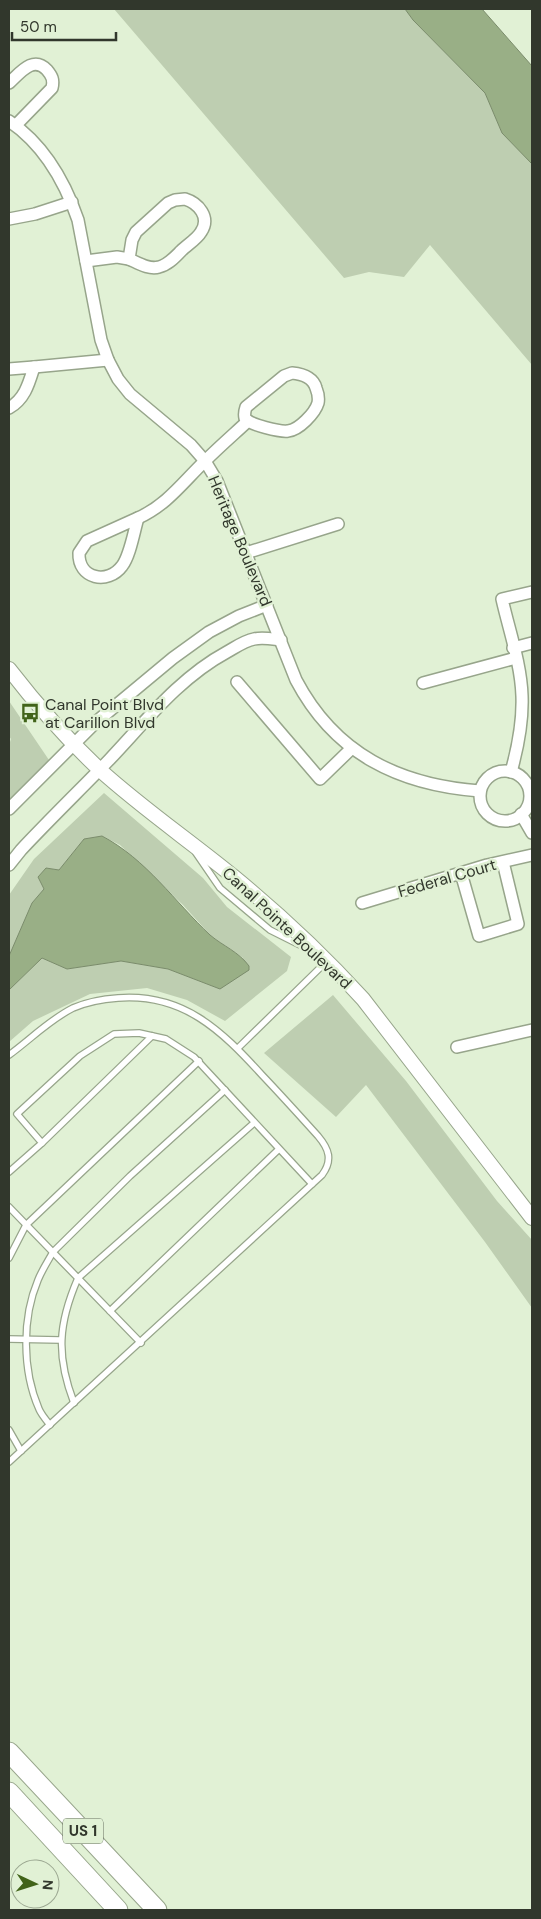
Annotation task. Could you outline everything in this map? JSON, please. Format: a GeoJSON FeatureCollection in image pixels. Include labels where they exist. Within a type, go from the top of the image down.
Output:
{"type":"FeatureCollection","features":[{"type":"Feature","properties":{"kind":"highway","name":"US 1"},"geometry":{"type":"LineString","coordinates":[[9,1752],[157,1910]]}},
{"type":"Feature","properties":{"kind":"highway","name":"US 1"},"geometry":{"type":"LineString","coordinates":[[9,1792],[118,1910]]}},
{"type":"Feature","properties":{"kind":"street"},"geometry":{"type":"LineString","coordinates":[[9,83],[27,66],[37,63],[42,65],[52,75],[53,82],[52,88],[12,123]]}},
{"type":"Feature","properties":{"kind":"street","name":"Heritage Boulevard"},"geometry":{"type":"LineString","coordinates":[[12,123],[48,159],[62,181],[72,202],[78,220],[102,340],[108,360],[118,379],[130,394],[191,446],[205,461],[217,481],[296,680],[315,710],[331,729],[352,748],[379,765],[409,778],[452,789],[480,791]]}},
{"type":"Feature","properties":{"kind":"street"},"geometry":{"type":"LineString","coordinates":[[86,261],[117,257],[129,259],[150,268],[159,268],[167,264],[201,232],[204,216],[200,209],[193,202],[185,199],[168,203],[136,232],[132,240],[129,259]]}},
{"type":"Feature","properties":{"kind":"street"},"geometry":{"type":"LineString","coordinates":[[9,219],[35,214],[72,202]]}},
{"type":"Feature","properties":{"kind":"street"},"geometry":{"type":"LineString","coordinates":[[9,370],[108,360]]}},
{"type":"Feature","properties":{"kind":"street"},"geometry":{"type":"LineString","coordinates":[[9,408],[16,404],[23,396],[34,367]]}},
{"type":"Feature","properties":{"kind":"street"},"geometry":{"type":"LineString","coordinates":[[292,373],[301,374],[309,378],[316,385],[318,403],[314,410],[294,430],[286,432],[253,425],[248,421],[245,413],[246,407],[284,376],[292,373]]}},
{"type":"Feature","properties":{"kind":"street"},"geometry":{"type":"LineString","coordinates":[[138,518],[126,560],[118,571],[96,578],[87,574],[82,569],[79,553],[87,541],[138,518],[161,505],[176,493],[205,461],[248,421]]}},
{"type":"Feature","properties":{"kind":"street"},"geometry":{"type":"LineString","coordinates":[[246,554],[338,524]]}},
{"type":"Feature","properties":{"kind":"street"},"geometry":{"type":"LineString","coordinates":[[511,772],[518,747],[522,717],[522,694],[502,599],[532,592]]}},
{"type":"Feature","properties":{"kind":"street"},"geometry":{"type":"LineString","coordinates":[[9,809],[96,722],[173,658],[209,632],[239,616],[266,605]]}},
{"type":"Feature","properties":{"kind":"street"},"geometry":{"type":"LineString","coordinates":[[9,865],[27,843],[167,697],[191,675],[218,656],[244,642],[256,638],[280,640]]}},
{"type":"Feature","properties":{"kind":"street"},"geometry":{"type":"LineString","coordinates":[[423,683],[514,653],[532,643]]}},
{"type":"Feature","properties":{"kind":"street","name":"Canal Pointe Boulevard"},"geometry":{"type":"LineString","coordinates":[[9,669],[48,715],[100,769],[274,912],[363,999],[532,1218]]}},
{"type":"Feature","properties":{"kind":"street"},"geometry":{"type":"LineString","coordinates":[[237,682],[320,779],[352,748]]}},
{"type":"Feature","properties":{"kind":"street"},"geometry":{"type":"LineString","coordinates":[[502,771],[511,772],[524,780],[529,790],[530,799],[527,808],[516,818],[507,821],[498,820],[490,816],[483,809],[480,791],[485,781],[492,774],[502,771]]}},
{"type":"Feature","properties":{"kind":"street"},"geometry":{"type":"LineString","coordinates":[[521,814],[532,833]]}},
{"type":"Feature","properties":{"kind":"street","name":"Federal Court"},"geometry":{"type":"LineString","coordinates":[[362,903],[461,873],[532,855]]}},
{"type":"Feature","properties":{"kind":"street"},"geometry":{"type":"LineString","coordinates":[[461,873],[479,936],[518,924],[503,862]]}},
{"type":"Feature","properties":{"kind":"street"},"geometry":{"type":"LineString","coordinates":[[457,1048],[532,1030]]}},
{"type":"Feature","properties":{"kind":"lane"},"geometry":{"type":"LineString","coordinates":[[238,1048],[323,958]]}},
{"type":"Feature","properties":{"kind":"lane"},"geometry":{"type":"LineString","coordinates":[[9,1462],[141,1343],[312,1184],[328,1167],[330,1157],[326,1146],[238,1048],[223,1034],[191,1012],[158,1000],[126,997],[88,1002],[61,1014],[10,1052]]}},
{"type":"Feature","properties":{"kind":"lane"},"geometry":{"type":"LineString","coordinates":[[42,1143],[17,1114],[80,1056],[114,1034],[138,1033],[166,1039],[194,1056],[278,1150],[312,1184]]}},
{"type":"Feature","properties":{"kind":"lane"},"geometry":{"type":"LineString","coordinates":[[9,1172],[42,1143],[152,1036]]}},
{"type":"Feature","properties":{"kind":"lane"},"geometry":{"type":"LineString","coordinates":[[9,1258],[26,1225],[198,1061]]}},
{"type":"Feature","properties":{"kind":"lane"},"geometry":{"type":"LineString","coordinates":[[50,1425],[39,1409],[28,1372],[26,1339],[29,1312],[38,1280],[53,1252],[130,1176],[224,1090]]}},
{"type":"Feature","properties":{"kind":"lane"},"geometry":{"type":"LineString","coordinates":[[74,1403],[66,1382],[60,1340],[69,1299],[78,1278],[254,1123]]}},
{"type":"Feature","properties":{"kind":"lane"},"geometry":{"type":"LineString","coordinates":[[110,1311],[278,1150]]}},
{"type":"Feature","properties":{"kind":"lane"},"geometry":{"type":"LineString","coordinates":[[9,1207],[141,1343]]}},
{"type":"Feature","properties":{"kind":"lane"},"geometry":{"type":"LineString","coordinates":[[9,1339],[60,1340]]}},
{"type":"Feature","properties":{"kind":"lane"},"geometry":{"type":"LineString","coordinates":[[9,1430],[20,1451]]}},
{"type":"Feature","properties":{"kind":"shaded area"},"geometry":{"type":"Polygon","coordinates":[[[114,9],[405,9],[413,20],[485,93],[502,133],[532,164],[532,365],[430,245],[404,277],[369,272],[344,278],[114,9]]]}},
{"type":"Feature","properties":{"kind":"shaded area"},"geometry":{"type":"Polygon","coordinates":[[[405,9],[482,9],[532,66],[532,164],[502,133],[485,93],[413,20],[405,9]]]}},
{"type":"Feature","properties":{"kind":"shaded area"},"geometry":{"type":"Polygon","coordinates":[[[9,701],[49,760],[9,801],[9,745],[11,739],[9,736],[9,701]]]}},
{"type":"Feature","properties":{"kind":"shaded area"},"geometry":{"type":"Polygon","coordinates":[[[104,793],[203,878],[227,907],[291,957],[287,971],[225,1021],[187,1000],[147,988],[90,994],[33,1021],[9,1042],[9,990],[42,958],[67,969],[121,961],[168,969],[220,989],[243,958],[211,936],[183,905],[120,845],[102,836],[84,839],[59,870],[46,868],[38,877],[44,889],[32,903],[9,956],[9,895],[34,859],[104,793]]]}},
{"type":"Feature","properties":{"kind":"shaded area"},"geometry":{"type":"Polygon","coordinates":[[[102,836],[133,857],[210,935],[245,961],[249,966],[249,970],[220,989],[168,969],[121,961],[67,969],[42,958],[9,990],[9,956],[32,903],[44,889],[38,877],[46,868],[59,870],[84,839],[102,836]]]}},
{"type":"Feature","properties":{"kind":"shaded area"},"geometry":{"type":"Polygon","coordinates":[[[333,995],[406,1081],[497,1201],[532,1240],[532,1308],[485,1242],[366,1085],[336,1117],[264,1053],[333,995]]]}},
{"type":"Feature","properties":{"kind":"place","name":"Canal Point Blvd at Carillon Blvd"},"geometry":{"type":"Point","coordinates":[30,713]}}]}
